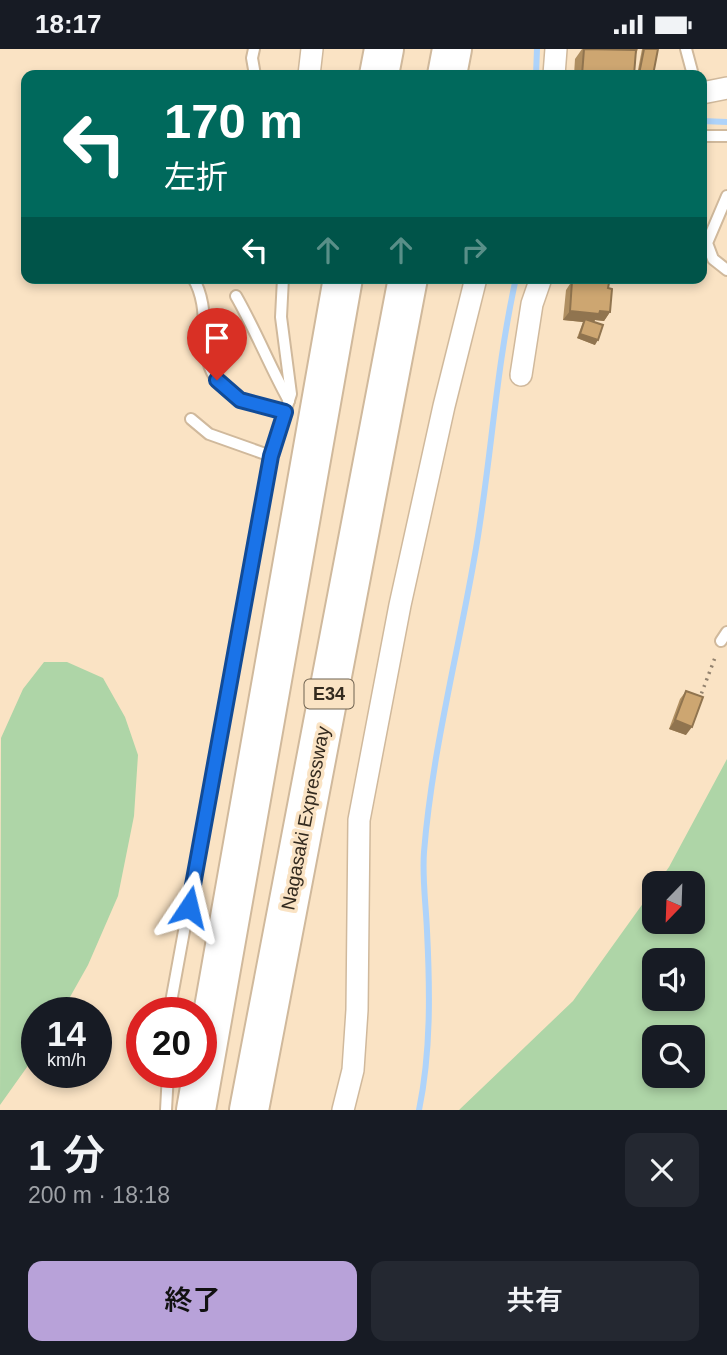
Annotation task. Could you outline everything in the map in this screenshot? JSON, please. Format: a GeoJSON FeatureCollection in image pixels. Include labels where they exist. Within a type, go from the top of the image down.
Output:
{"type":"FeatureCollection","features":[{"type":"Feature","properties":{"kind":"highway"},"geometry":{"type":"LineString","coordinates":[[380,70],[384,49]]}},
{"type":"Feature","properties":{"kind":"highway"},"geometry":{"type":"LineString","coordinates":[[448,70],[452,49]]}},
{"type":"Feature","properties":{"kind":"highway"},"geometry":{"type":"LineString","coordinates":[[196,1110],[342,284]]}},
{"type":"Feature","properties":{"kind":"highway","name":"Nagasaki Expressway"},"geometry":{"type":"LineString","coordinates":[[249,1110],[407,284]]}},
{"type":"Feature","properties":{"kind":"street"},"geometry":{"type":"LineString","coordinates":[[310,70],[312,49]]}},
{"type":"Feature","properties":{"kind":"street"},"geometry":{"type":"LineString","coordinates":[[554,70],[556,49]]}},
{"type":"Feature","properties":{"kind":"street"},"geometry":{"type":"LineString","coordinates":[[707,92],[727,88]]}},
{"type":"Feature","properties":{"kind":"street"},"geometry":{"type":"LineString","coordinates":[[343,1110],[353,1070],[357,1010],[359,820],[402,592],[474,284]]}},
{"type":"Feature","properties":{"kind":"street"},"geometry":{"type":"LineString","coordinates":[[521,375],[532,304],[539,284]]}},
{"type":"Feature","properties":{"kind":"lane"},"geometry":{"type":"LineString","coordinates":[[254,49],[254,70]]}},
{"type":"Feature","properties":{"kind":"lane"},"geometry":{"type":"LineString","coordinates":[[686,49],[692,70]]}},
{"type":"Feature","properties":{"kind":"lane"},"geometry":{"type":"LineString","coordinates":[[707,136],[727,136]]}},
{"type":"Feature","properties":{"kind":"lane"},"geometry":{"type":"LineString","coordinates":[[727,196],[708,243],[713,259],[727,270]]}},
{"type":"Feature","properties":{"kind":"lane"},"geometry":{"type":"LineString","coordinates":[[196,284],[203,310],[205,358],[217,380],[240,400],[287,407]]}},
{"type":"Feature","properties":{"kind":"lane"},"geometry":{"type":"LineString","coordinates":[[172,997],[271,456],[291,394],[281,317],[283,284]]}},
{"type":"Feature","properties":{"kind":"lane"},"geometry":{"type":"LineString","coordinates":[[236,296],[259,336],[287,407]]}},
{"type":"Feature","properties":{"kind":"lane"},"geometry":{"type":"LineString","coordinates":[[191,419],[209,434],[271,456]]}},
{"type":"Feature","properties":{"kind":"lane"},"geometry":{"type":"LineString","coordinates":[[166,1110],[167,1088]]}},
{"type":"Feature","properties":{"kind":"path"},"geometry":{"type":"LineString","coordinates":[[698,702],[724,637]]}},
{"type":"Feature","properties":{"kind":"green space"},"geometry":{"type":"Polygon","coordinates":[[[44,662],[67,662],[103,678],[125,717],[138,755],[134,816],[118,896],[88,965],[70,997],[21,997],[21,1075],[0,1105],[1,738],[23,689],[44,662]]]}},
{"type":"Feature","properties":{"kind":"green space"},"geometry":{"type":"Polygon","coordinates":[[[727,759],[727,1110],[459,1110],[573,1001],[642,905],[642,935],[705,935],[705,871],[666,871],[727,759]]]}},
{"type":"Feature","properties":{"kind":"building"},"geometry":{"type":"Polygon","coordinates":[[[584,49],[636,50],[634,70],[582,70],[584,49]]]}},
{"type":"Feature","properties":{"kind":"building"},"geometry":{"type":"Polygon","coordinates":[[[644,49],[658,49],[654,70],[640,70],[644,49]]]}},
{"type":"Feature","properties":{"kind":"building"},"geometry":{"type":"Polygon","coordinates":[[[572,284],[609,284],[608,288],[612,289],[610,312],[600,311],[599,314],[570,311],[572,284]]]}},
{"type":"Feature","properties":{"kind":"building"},"geometry":{"type":"Polygon","coordinates":[[[585,319],[603,325],[598,340],[580,334],[585,319]]]}},
{"type":"Feature","properties":{"kind":"building"},"geometry":{"type":"Polygon","coordinates":[[[686,691],[703,697],[692,727],[675,720],[686,691]]]}},
{"type":"Feature","properties":{"kind":"waterway"},"geometry":{"type":"LineString","coordinates":[[536,70],[537,49]]}},
{"type":"Feature","properties":{"kind":"waterway"},"geometry":{"type":"LineString","coordinates":[[707,121],[727,122]]}},
{"type":"Feature","properties":{"kind":"waterway"},"geometry":{"type":"LineString","coordinates":[[419,1110],[429,1021],[423,872],[428,815],[480,525],[503,349],[515,284]]}},
{"type":"Feature","properties":{"kind":"route"},"geometry":{"type":"LineString","coordinates":[[189,907],[271,456],[285,412],[240,400],[217,380]]}}]}
